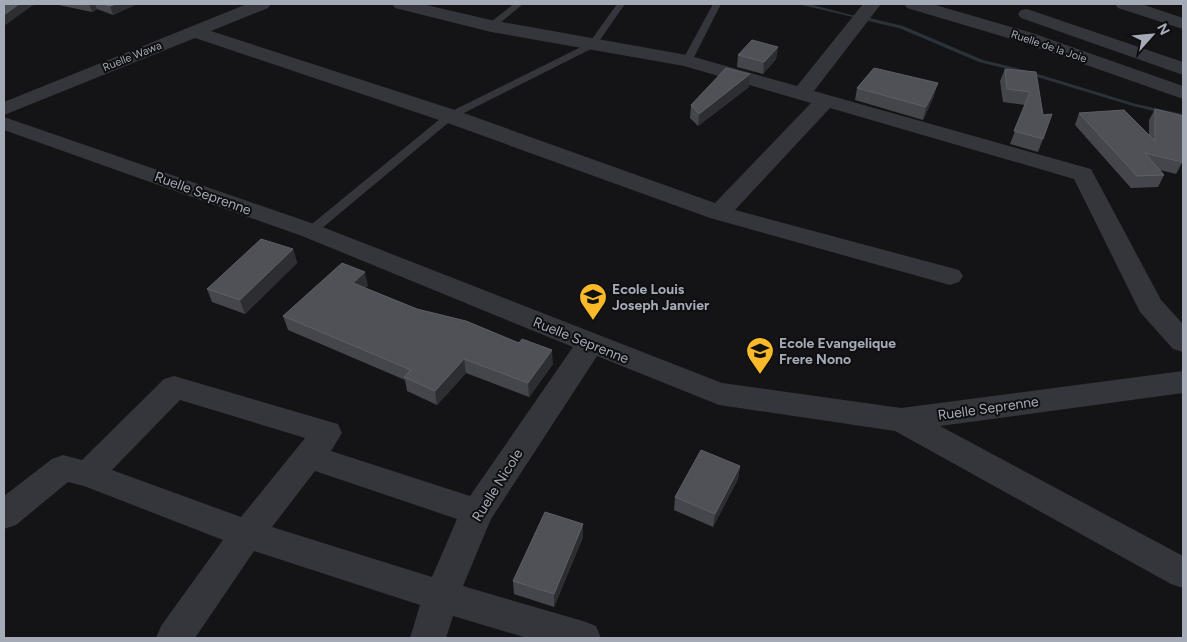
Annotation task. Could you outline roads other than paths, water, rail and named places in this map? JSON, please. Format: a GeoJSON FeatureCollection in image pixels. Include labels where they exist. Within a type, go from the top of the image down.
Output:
{"type":"FeatureCollection","features":[{"type":"Feature","properties":{"kind":"street","name":"Ruelle Wawa"},"geometry":{"type":"LineString","coordinates":[[4,109],[262,4]]}},
{"type":"Feature","properties":{"kind":"street"},"geometry":{"type":"LineString","coordinates":[[401,4],[492,26],[688,61],[1083,174],[1150,305],[1183,342]]}},
{"type":"Feature","properties":{"kind":"street"},"geometry":{"type":"LineString","coordinates":[[802,93],[872,4]]}},
{"type":"Feature","properties":{"kind":"street","name":"Ruelle de la Joie"},"geometry":{"type":"LineString","coordinates":[[913,4],[1025,37],[1183,93]]}},
{"type":"Feature","properties":{"kind":"street"},"geometry":{"type":"LineString","coordinates":[[1124,4],[1183,24]]}},
{"type":"Feature","properties":{"kind":"street"},"geometry":{"type":"LineString","coordinates":[[1025,37],[1024,9],[1183,69]]}},
{"type":"Feature","properties":{"kind":"street"},"geometry":{"type":"LineString","coordinates":[[192,31],[450,116],[719,213],[950,276]]}},
{"type":"Feature","properties":{"kind":"street"},"geometry":{"type":"LineString","coordinates":[[719,213],[825,101]]}},
{"type":"Feature","properties":{"kind":"street","name":"Ruelle Seprenne"},"geometry":{"type":"LineString","coordinates":[[4,123],[311,231],[719,394],[900,420],[1183,382]]}},
{"type":"Feature","properties":{"kind":"street","name":"Ruelle Nicole"},"geometry":{"type":"LineString","coordinates":[[428,638],[441,596],[477,512],[590,344]]}},
{"type":"Feature","properties":{"kind":"street"},"geometry":{"type":"LineString","coordinates":[[88,474],[174,386],[327,433],[247,534],[174,638]]}},
{"type":"Feature","properties":{"kind":"street"},"geometry":{"type":"LineString","coordinates":[[900,420],[1183,572]]}},
{"type":"Feature","properties":{"kind":"street"},"geometry":{"type":"LineString","coordinates":[[308,456],[477,512]]}},
{"type":"Feature","properties":{"kind":"street"},"geometry":{"type":"LineString","coordinates":[[4,515],[63,468],[88,474],[247,534],[441,596],[583,638]]}},
{"type":"Feature","properties":{"kind":"lane"},"geometry":{"type":"LineString","coordinates":[[492,26],[519,4]]}},
{"type":"Feature","properties":{"kind":"lane"},"geometry":{"type":"LineString","coordinates":[[311,231],[450,116],[592,45],[621,4]]}},
{"type":"Feature","properties":{"kind":"lane"},"geometry":{"type":"LineString","coordinates":[[688,61],[718,4]]}},
{"type":"Feature","properties":{"kind":"waterway"},"geometry":{"type":"LineString","coordinates":[[804,4],[857,17]]}},
{"type":"Feature","properties":{"kind":"waterway"},"geometry":{"type":"LineString","coordinates":[[870,20],[901,27],[981,61],[1026,72],[1135,105],[1183,116]]}},
{"type":"Feature","properties":{"kind":"place","name":"Ecole Louis Joseph Janvier"},"geometry":{"type":"Point","coordinates":[593,321]}},
{"type":"Feature","properties":{"kind":"place","name":"Ecole Evangelique Frere Nono"},"geometry":{"type":"Point","coordinates":[760,375]}}]}
